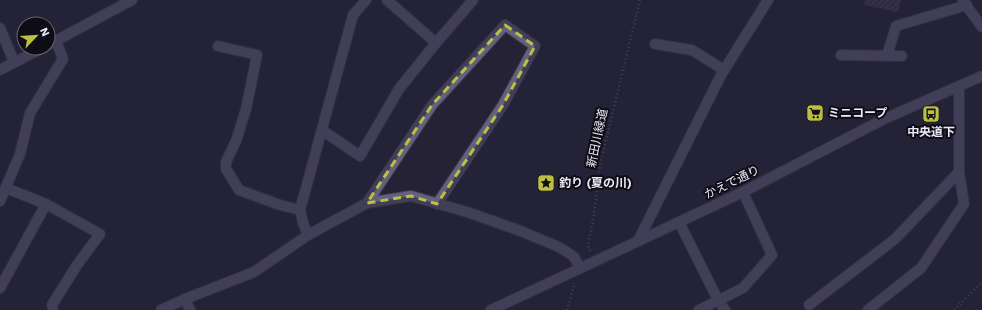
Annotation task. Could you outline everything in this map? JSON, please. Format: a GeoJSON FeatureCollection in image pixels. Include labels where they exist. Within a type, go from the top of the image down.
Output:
{"type":"FeatureCollection","features":[{"type":"Feature","properties":{"kind":"street"},"geometry":{"type":"LineString","coordinates":[[56,41],[132,0]]}},
{"type":"Feature","properties":{"kind":"street"},"geometry":{"type":"LineString","coordinates":[[308,235],[300,210],[353,15],[366,0]]}},
{"type":"Feature","properties":{"kind":"street"},"geometry":{"type":"LineString","coordinates":[[387,0],[436,43]]}},
{"type":"Feature","properties":{"kind":"street"},"geometry":{"type":"LineString","coordinates":[[322,130],[360,156],[399,90],[436,43],[473,0]]}},
{"type":"Feature","properties":{"kind":"street"},"geometry":{"type":"LineString","coordinates":[[638,241],[724,70],[768,0]]}},
{"type":"Feature","properties":{"kind":"street"},"geometry":{"type":"LineString","coordinates":[[887,56],[896,26],[965,3],[982,27]]}},
{"type":"Feature","properties":{"kind":"street"},"geometry":{"type":"LineString","coordinates":[[367,203],[432,105],[505,25],[535,46],[503,105],[437,204]]}},
{"type":"Feature","properties":{"kind":"street"},"geometry":{"type":"LineString","coordinates":[[0,28],[14,62]]}},
{"type":"Feature","properties":{"kind":"street"},"geometry":{"type":"LineString","coordinates":[[655,44],[692,50],[724,70]]}},
{"type":"Feature","properties":{"kind":"street"},"geometry":{"type":"LineString","coordinates":[[218,46],[257,55],[246,109],[236,141],[226,162],[226,169],[239,190],[280,205],[300,210]]}},
{"type":"Feature","properties":{"kind":"street"},"geometry":{"type":"LineString","coordinates":[[0,201],[20,154],[30,112],[63,59],[56,49]]}},
{"type":"Feature","properties":{"kind":"street"},"geometry":{"type":"LineString","coordinates":[[841,55],[902,56]]}},
{"type":"Feature","properties":{"kind":"street"},"geometry":{"type":"LineString","coordinates":[[0,70],[26,56]]}},
{"type":"Feature","properties":{"kind":"street","name":"かえで通り"},"geometry":{"type":"LineString","coordinates":[[491,310],[743,192],[884,119],[982,76]]}},
{"type":"Feature","properties":{"kind":"street"},"geometry":{"type":"LineString","coordinates":[[868,310],[921,268],[964,204],[959,172],[959,86]]}},
{"type":"Feature","properties":{"kind":"street"},"geometry":{"type":"LineString","coordinates":[[809,305],[895,239],[959,172]]}},
{"type":"Feature","properties":{"kind":"street"},"geometry":{"type":"LineString","coordinates":[[6,188],[46,204],[100,234],[77,265],[52,305],[53,310]]}},
{"type":"Feature","properties":{"kind":"street"},"geometry":{"type":"LineString","coordinates":[[699,310],[743,288],[772,255],[743,192]]}},
{"type":"Feature","properties":{"kind":"street"},"geometry":{"type":"LineString","coordinates":[[161,310],[254,272],[308,235],[367,203],[411,196],[467,212],[518,230],[559,247],[574,258],[580,268]]}},
{"type":"Feature","properties":{"kind":"street"},"geometry":{"type":"LineString","coordinates":[[0,288],[46,204]]}},
{"type":"Feature","properties":{"kind":"street"},"geometry":{"type":"LineString","coordinates":[[679,222],[718,300],[725,310]]}},
{"type":"Feature","properties":{"kind":"street"},"geometry":{"type":"LineString","coordinates":[[513,310],[516,298]]}},
{"type":"Feature","properties":{"kind":"street"},"geometry":{"type":"LineString","coordinates":[[185,299],[190,310]]}},
{"type":"Feature","properties":{"kind":"path","name":"新田川緑道"},"geometry":{"type":"LineString","coordinates":[[596,261],[588,246],[594,215],[600,165],[640,0]]}},
{"type":"Feature","properties":{"kind":"path"},"geometry":{"type":"LineString","coordinates":[[567,310],[574,286],[581,282]]}},
{"type":"Feature","properties":{"kind":"path"},"geometry":{"type":"LineString","coordinates":[[954,310],[982,282]]}},
{"type":"Feature","properties":{"kind":"highlighted area"},"geometry":{"type":"Polygon","coordinates":[[[505,25],[535,46],[503,105],[437,204],[411,196],[367,203],[432,105],[505,25]]]}},
{"type":"Feature","properties":{"kind":"building"},"geometry":{"type":"Polygon","coordinates":[[[865,0],[901,0],[898,12],[864,5],[865,0]]]}},
{"type":"Feature","properties":{"kind":"place","name":"ミニコープ"},"geometry":{"type":"Point","coordinates":[815,113]}},
{"type":"Feature","properties":{"kind":"place","name":"中央道下"},"geometry":{"type":"Point","coordinates":[931,114]}},
{"type":"Feature","properties":{"kind":"place","name":"釣り (夏の川)"},"geometry":{"type":"Point","coordinates":[546,183]}}]}
